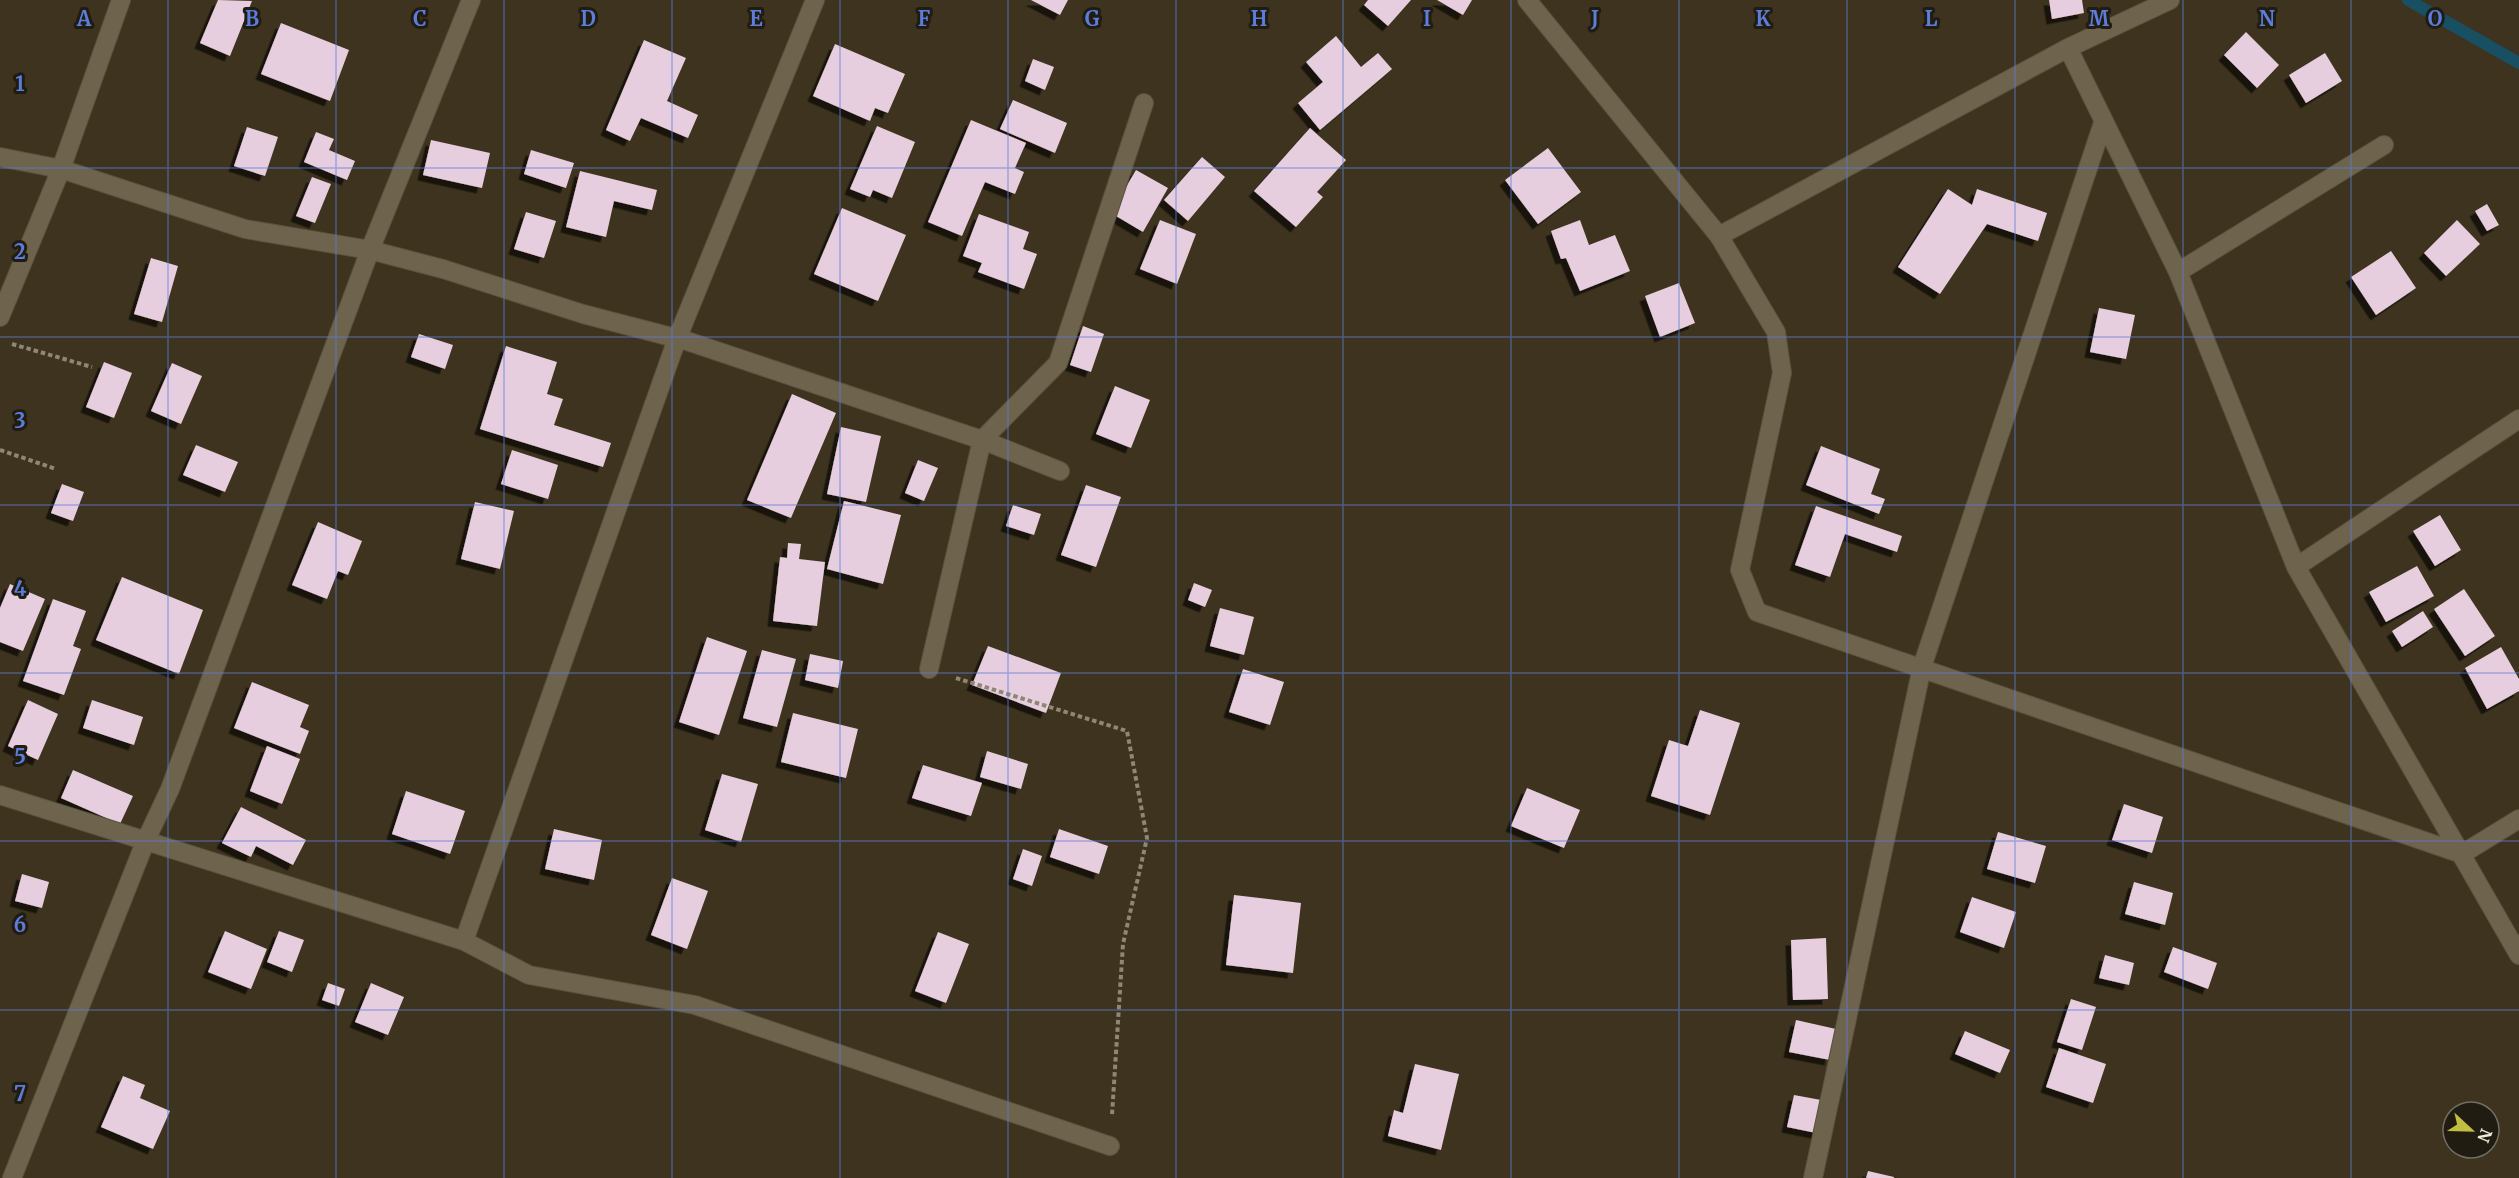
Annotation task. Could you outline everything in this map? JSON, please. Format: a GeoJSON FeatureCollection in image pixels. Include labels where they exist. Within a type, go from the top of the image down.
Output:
{"type":"FeatureCollection","features":[{"type":"Feature","properties":{"kind":"street"},"geometry":{"type":"LineString","coordinates":[[0,317],[61,169],[121,0]]}},
{"type":"Feature","properties":{"kind":"street"},"geometry":{"type":"LineString","coordinates":[[12,1178],[146,840],[170,789],[370,250],[471,0]]}},
{"type":"Feature","properties":{"kind":"street"},"geometry":{"type":"LineString","coordinates":[[464,941],[677,339],[815,0]]}},
{"type":"Feature","properties":{"kind":"street"},"geometry":{"type":"LineString","coordinates":[[1527,0],[1719,236],[1776,332],[1782,374],[1740,570],[1757,612],[2462,854]]}},
{"type":"Feature","properties":{"kind":"street"},"geometry":{"type":"LineString","coordinates":[[1719,236],[2068,48],[2170,0]]}},
{"type":"Feature","properties":{"kind":"street"},"geometry":{"type":"LineString","coordinates":[[2068,48],[2178,272],[2296,567],[2519,955]]}},
{"type":"Feature","properties":{"kind":"street"},"geometry":{"type":"LineString","coordinates":[[929,669],[981,440],[1058,363],[1144,103]]}},
{"type":"Feature","properties":{"kind":"street"},"geometry":{"type":"LineString","coordinates":[[1813,1178],[1922,667],[2103,123]]}},
{"type":"Feature","properties":{"kind":"street"},"geometry":{"type":"LineString","coordinates":[[2178,272],[2384,145]]}},
{"type":"Feature","properties":{"kind":"street"},"geometry":{"type":"LineString","coordinates":[[0,157],[61,169],[245,229],[370,250],[443,269],[583,314],[677,339],[981,440],[1060,471]]}},
{"type":"Feature","properties":{"kind":"street"},"geometry":{"type":"LineString","coordinates":[[2296,567],[2519,419]]}},
{"type":"Feature","properties":{"kind":"street"},"geometry":{"type":"LineString","coordinates":[[0,795],[464,941],[529,975],[695,1005],[1110,1146]]}},
{"type":"Feature","properties":{"kind":"street"},"geometry":{"type":"LineString","coordinates":[[2462,854],[2519,819]]}},
{"type":"Feature","properties":{"kind":"path"},"geometry":{"type":"LineString","coordinates":[[0,341],[92,367]]}},
{"type":"Feature","properties":{"kind":"path"},"geometry":{"type":"LineString","coordinates":[[0,450],[56,469]]}},
{"type":"Feature","properties":{"kind":"path"},"geometry":{"type":"LineString","coordinates":[[929,669],[1127,731],[1147,838],[1123,944],[1110,1146]]}},
{"type":"Feature","properties":{"kind":"building"},"geometry":{"type":"Polygon","coordinates":[[[218,0],[252,1],[230,56],[200,43],[218,0]]]}},
{"type":"Feature","properties":{"kind":"building"},"geometry":{"type":"Polygon","coordinates":[[[1031,0],[1068,0],[1060,15],[1031,0]]]}},
{"type":"Feature","properties":{"kind":"building"},"geometry":{"type":"Polygon","coordinates":[[[1368,0],[1411,0],[1388,26],[1364,5],[1368,0]]]}},
{"type":"Feature","properties":{"kind":"building"},"geometry":{"type":"Polygon","coordinates":[[[1437,0],[1472,0],[1463,15],[1437,0]]]}},
{"type":"Feature","properties":{"kind":"building"},"geometry":{"type":"Polygon","coordinates":[[[2049,0],[2082,0],[2084,13],[2052,19],[2049,0]]]}},
{"type":"Feature","properties":{"kind":"building"},"geometry":{"type":"Polygon","coordinates":[[[281,23],[349,50],[330,101],[261,74],[281,23]]]}},
{"type":"Feature","properties":{"kind":"building"},"geometry":{"type":"Polygon","coordinates":[[[2246,32],[2279,65],[2257,88],[2224,55],[2246,32]]]}},
{"type":"Feature","properties":{"kind":"building"},"geometry":{"type":"Polygon","coordinates":[[[1336,36],[1361,67],[1378,53],[1392,69],[1320,130],[1298,103],[1323,82],[1306,62],[1336,36]]]}},
{"type":"Feature","properties":{"kind":"building"},"geometry":{"type":"Polygon","coordinates":[[[644,40],[686,58],[667,101],[698,115],[688,138],[641,118],[630,141],[606,130],[644,40]]]}},
{"type":"Feature","properties":{"kind":"building"},"geometry":{"type":"Polygon","coordinates":[[[835,44],[905,74],[888,113],[875,108],[870,121],[813,96],[835,44]]]}},
{"type":"Feature","properties":{"kind":"building"},"geometry":{"type":"Polygon","coordinates":[[[2325,53],[2342,81],[2306,103],[2289,75],[2325,53]]]}},
{"type":"Feature","properties":{"kind":"building"},"geometry":{"type":"Polygon","coordinates":[[[1033,59],[1054,67],[1045,90],[1025,81],[1033,59]]]}},
{"type":"Feature","properties":{"kind":"building"},"geometry":{"type":"Polygon","coordinates":[[[1013,100],[1067,123],[1055,153],[1000,129],[1013,100]]]}},
{"type":"Feature","properties":{"kind":"building"},"geometry":{"type":"Polygon","coordinates":[[[971,120],[1026,143],[1015,168],[1024,172],[1015,194],[985,182],[962,236],[928,222],[971,120]]]}},
{"type":"Feature","properties":{"kind":"building"},"geometry":{"type":"Polygon","coordinates":[[[877,126],[915,142],[892,198],[873,190],[870,197],[850,189],[877,126]]]}},
{"type":"Feature","properties":{"kind":"building"},"geometry":{"type":"Polygon","coordinates":[[[247,127],[278,137],[265,176],[234,166],[247,127]]]}},
{"type":"Feature","properties":{"kind":"building"},"geometry":{"type":"Polygon","coordinates":[[[1310,128],[1346,160],[1317,192],[1323,197],[1296,227],[1254,191],[1310,128]]]}},
{"type":"Feature","properties":{"kind":"building"},"geometry":{"type":"Polygon","coordinates":[[[316,132],[334,139],[329,150],[355,161],[347,180],[304,162],[316,132]]]}},
{"type":"Feature","properties":{"kind":"building"},"geometry":{"type":"Polygon","coordinates":[[[431,140],[490,153],[482,188],[423,175],[431,140]]]}},
{"type":"Feature","properties":{"kind":"building"},"geometry":{"type":"Polygon","coordinates":[[[1548,148],[1581,192],[1538,224],[1505,180],[1548,148]]]}},
{"type":"Feature","properties":{"kind":"building"},"geometry":{"type":"Polygon","coordinates":[[[531,150],[574,163],[566,188],[524,174],[531,150]]]}},
{"type":"Feature","properties":{"kind":"building"},"geometry":{"type":"Polygon","coordinates":[[[1202,157],[1225,177],[1188,221],[1164,200],[1202,157]]]}},
{"type":"Feature","properties":{"kind":"building"},"geometry":{"type":"Polygon","coordinates":[[[1136,170],[1168,188],[1143,232],[1111,213],[1136,170]]]}},
{"type":"Feature","properties":{"kind":"building"},"geometry":{"type":"Polygon","coordinates":[[[580,171],[657,190],[652,210],[614,201],[606,237],[566,227],[580,171]]]}},
{"type":"Feature","properties":{"kind":"building"},"geometry":{"type":"Polygon","coordinates":[[[312,177],[331,184],[315,223],[296,216],[312,177]]]}},
{"type":"Feature","properties":{"kind":"building"},"geometry":{"type":"Polygon","coordinates":[[[1948,189],[1972,205],[1977,189],[2047,213],[2038,241],[1987,224],[1940,294],[1898,267],[1948,189]]]}},
{"type":"Feature","properties":{"kind":"building"},"geometry":{"type":"Polygon","coordinates":[[[2487,204],[2499,225],[2487,231],[2475,211],[2487,204]]]}},
{"type":"Feature","properties":{"kind":"building"},"geometry":{"type":"Polygon","coordinates":[[[842,208],[906,235],[878,301],[814,274],[842,208]]]}},
{"type":"Feature","properties":{"kind":"building"},"geometry":{"type":"Polygon","coordinates":[[[526,212],[556,221],[544,258],[514,249],[526,212]]]}},
{"type":"Feature","properties":{"kind":"building"},"geometry":{"type":"Polygon","coordinates":[[[979,214],[1029,232],[1023,249],[1037,254],[1024,289],[978,272],[982,263],[963,256],[979,214]]]}},
{"type":"Feature","properties":{"kind":"building"},"geometry":{"type":"Polygon","coordinates":[[[1160,220],[1196,234],[1177,284],[1140,269],[1160,220]]]}},
{"type":"Feature","properties":{"kind":"building"},"geometry":{"type":"Polygon","coordinates":[[[1580,220],[1589,245],[1615,235],[1630,271],[1580,291],[1566,258],[1561,259],[1551,231],[1580,220]]]}},
{"type":"Feature","properties":{"kind":"building"},"geometry":{"type":"Polygon","coordinates":[[[2457,220],[2480,244],[2446,276],[2424,253],[2457,220]]]}},
{"type":"Feature","properties":{"kind":"building"},"geometry":{"type":"Polygon","coordinates":[[[2391,251],[2416,288],[2376,315],[2351,277],[2391,251]]]}},
{"type":"Feature","properties":{"kind":"building"},"geometry":{"type":"Polygon","coordinates":[[[151,258],[178,266],[162,322],[134,314],[151,258]]]}},
{"type":"Feature","properties":{"kind":"building"},"geometry":{"type":"Polygon","coordinates":[[[1679,283],[1695,323],[1660,337],[1645,296],[1679,283]]]}},
{"type":"Feature","properties":{"kind":"building"},"geometry":{"type":"Polygon","coordinates":[[[2099,308],[2135,315],[2126,359],[2090,352],[2099,308]]]}},
{"type":"Feature","properties":{"kind":"building"},"geometry":{"type":"Polygon","coordinates":[[[1083,326],[1104,334],[1091,372],[1070,365],[1083,326]]]}},
{"type":"Feature","properties":{"kind":"building"},"geometry":{"type":"Polygon","coordinates":[[[419,334],[453,345],[445,369],[411,357],[419,334]]]}},
{"type":"Feature","properties":{"kind":"building"},"geometry":{"type":"Polygon","coordinates":[[[506,346],[557,362],[547,394],[563,399],[554,425],[611,443],[603,467],[480,429],[506,346]]]}},
{"type":"Feature","properties":{"kind":"building"},"geometry":{"type":"Polygon","coordinates":[[[104,362],[132,373],[114,418],[86,407],[104,362]]]}},
{"type":"Feature","properties":{"kind":"building"},"geometry":{"type":"Polygon","coordinates":[[[172,363],[202,376],[181,424],[151,411],[172,363]]]}},
{"type":"Feature","properties":{"kind":"building"},"geometry":{"type":"Polygon","coordinates":[[[1115,386],[1150,400],[1131,448],[1096,434],[1115,386]]]}},
{"type":"Feature","properties":{"kind":"building"},"geometry":{"type":"Polygon","coordinates":[[[792,394],[836,413],[791,518],[747,500],[792,394]]]}},
{"type":"Feature","properties":{"kind":"building"},"geometry":{"type":"Polygon","coordinates":[[[841,427],[881,436],[866,502],[827,494],[841,427]]]}},
{"type":"Feature","properties":{"kind":"building"},"geometry":{"type":"Polygon","coordinates":[[[196,445],[238,462],[225,492],[183,475],[196,445]]]}},
{"type":"Feature","properties":{"kind":"building"},"geometry":{"type":"Polygon","coordinates":[[[1821,446],[1880,469],[1871,494],[1885,499],[1879,514],[1806,485],[1821,446]]]}},
{"type":"Feature","properties":{"kind":"building"},"geometry":{"type":"Polygon","coordinates":[[[512,450],[558,465],[548,499],[501,484],[512,450]]]}},
{"type":"Feature","properties":{"kind":"building"},"geometry":{"type":"Polygon","coordinates":[[[918,460],[938,468],[924,501],[905,493],[918,460]]]}},
{"type":"Feature","properties":{"kind":"building"},"geometry":{"type":"Polygon","coordinates":[[[62,484],[84,492],[73,521],[51,513],[62,484]]]}},
{"type":"Feature","properties":{"kind":"building"},"geometry":{"type":"Polygon","coordinates":[[[1086,485],[1121,497],[1096,567],[1061,555],[1086,485]]]}},
{"type":"Feature","properties":{"kind":"building"},"geometry":{"type":"Polygon","coordinates":[[[844,501],[901,515],[883,584],[827,569],[844,501]]]}},
{"type":"Feature","properties":{"kind":"building"},"geometry":{"type":"Polygon","coordinates":[[[475,502],[514,511],[500,569],[461,559],[475,502]]]}},
{"type":"Feature","properties":{"kind":"building"},"geometry":{"type":"Polygon","coordinates":[[[1013,505],[1041,514],[1034,535],[1006,526],[1013,505]]]}},
{"type":"Feature","properties":{"kind":"building"},"geometry":{"type":"Polygon","coordinates":[[[1816,506],[1902,536],[1897,552],[1845,534],[1830,577],[1795,565],[1816,506]]]}},
{"type":"Feature","properties":{"kind":"building"},"geometry":{"type":"Polygon","coordinates":[[[2440,515],[2461,550],[2435,566],[2413,531],[2440,515]]]}},
{"type":"Feature","properties":{"kind":"building"},"geometry":{"type":"Polygon","coordinates":[[[318,522],[362,541],[348,575],[338,571],[327,599],[292,585],[318,522]]]}},
{"type":"Feature","properties":{"kind":"building"},"geometry":{"type":"Polygon","coordinates":[[[788,543],[801,544],[799,559],[825,562],[817,626],[773,621],[780,557],[787,558],[788,543]]]}},
{"type":"Feature","properties":{"kind":"building"},"geometry":{"type":"Polygon","coordinates":[[[2417,566],[2434,596],[2386,622],[2369,592],[2417,566]]]}},
{"type":"Feature","properties":{"kind":"building"},"geometry":{"type":"Polygon","coordinates":[[[122,577],[203,610],[179,674],[96,640],[122,577]]]}},
{"type":"Feature","properties":{"kind":"building"},"geometry":{"type":"Polygon","coordinates":[[[1194,583],[1212,590],[1205,607],[1188,600],[1194,583]]]}},
{"type":"Feature","properties":{"kind":"building"},"geometry":{"type":"Polygon","coordinates":[[[10,584],[45,599],[23,651],[0,642],[0,608],[10,584]]]}},
{"type":"Feature","properties":{"kind":"building"},"geometry":{"type":"Polygon","coordinates":[[[2464,589],[2495,636],[2465,656],[2434,609],[2464,589]]]}},
{"type":"Feature","properties":{"kind":"building"},"geometry":{"type":"Polygon","coordinates":[[[53,599],[86,611],[73,646],[81,649],[64,695],[23,681],[53,599]]]}},
{"type":"Feature","properties":{"kind":"building"},"geometry":{"type":"Polygon","coordinates":[[[1220,608],[1254,617],[1244,655],[1210,646],[1220,608]]]}},
{"type":"Feature","properties":{"kind":"building"},"geometry":{"type":"Polygon","coordinates":[[[2423,611],[2433,627],[2402,647],[2392,631],[2423,611]]]}},
{"type":"Feature","properties":{"kind":"building"},"geometry":{"type":"Polygon","coordinates":[[[707,637],[747,651],[719,735],[679,722],[707,637]]]}},
{"type":"Feature","properties":{"kind":"building"},"geometry":{"type":"Polygon","coordinates":[[[988,646],[1061,673],[1046,713],[972,685],[988,646]]]}},
{"type":"Feature","properties":{"kind":"building"},"geometry":{"type":"Polygon","coordinates":[[[2501,647],[2519,679],[2519,691],[2487,709],[2465,668],[2501,647]]]}},
{"type":"Feature","properties":{"kind":"building"},"geometry":{"type":"Polygon","coordinates":[[[762,650],[796,659],[777,727],[743,718],[762,650]]]}},
{"type":"Feature","properties":{"kind":"building"},"geometry":{"type":"Polygon","coordinates":[[[810,654],[843,661],[838,688],[805,680],[810,654]]]}},
{"type":"Feature","properties":{"kind":"building"},"geometry":{"type":"Polygon","coordinates":[[[1243,669],[1284,682],[1270,725],[1229,712],[1243,669]]]}},
{"type":"Feature","properties":{"kind":"building"},"geometry":{"type":"Polygon","coordinates":[[[252,682],[309,705],[300,727],[309,731],[300,754],[234,728],[252,682]]]}},
{"type":"Feature","properties":{"kind":"building"},"geometry":{"type":"Polygon","coordinates":[[[28,700],[58,714],[38,760],[8,746],[28,700]]]}},
{"type":"Feature","properties":{"kind":"building"},"geometry":{"type":"Polygon","coordinates":[[[92,700],[143,717],[134,745],[83,728],[92,700]]]}},
{"type":"Feature","properties":{"kind":"building"},"geometry":{"type":"Polygon","coordinates":[[[1700,710],[1740,723],[1710,815],[1651,796],[1669,740],[1688,746],[1700,710]]]}},
{"type":"Feature","properties":{"kind":"building"},"geometry":{"type":"Polygon","coordinates":[[[793,713],[858,729],[846,778],[781,762],[793,713]]]}},
{"type":"Feature","properties":{"kind":"building"},"geometry":{"type":"Polygon","coordinates":[[[267,746],[300,759],[282,804],[250,791],[267,746]]]}},
{"type":"Feature","properties":{"kind":"building"},"geometry":{"type":"Polygon","coordinates":[[[987,751],[1028,764],[1021,789],[980,777],[987,751]]]}},
{"type":"Feature","properties":{"kind":"building"},"geometry":{"type":"Polygon","coordinates":[[[923,765],[982,783],[971,816],[912,798],[923,765]]]}},
{"type":"Feature","properties":{"kind":"building"},"geometry":{"type":"Polygon","coordinates":[[[73,770],[133,796],[120,824],[61,798],[73,770]]]}},
{"type":"Feature","properties":{"kind":"building"},"geometry":{"type":"Polygon","coordinates":[[[722,774],[758,784],[741,842],[705,830],[722,774]]]}},
{"type":"Feature","properties":{"kind":"building"},"geometry":{"type":"Polygon","coordinates":[[[1527,788],[1580,810],[1564,848],[1511,826],[1527,788]]]}},
{"type":"Feature","properties":{"kind":"building"},"geometry":{"type":"Polygon","coordinates":[[[406,791],[465,811],[450,854],[392,834],[406,791]]]}},
{"type":"Feature","properties":{"kind":"building"},"geometry":{"type":"Polygon","coordinates":[[[2124,804],[2163,817],[2152,853],[2112,840],[2124,804]]]}},
{"type":"Feature","properties":{"kind":"building"},"geometry":{"type":"Polygon","coordinates":[[[241,807],[306,840],[293,865],[256,846],[251,857],[222,843],[241,807]]]}},
{"type":"Feature","properties":{"kind":"building"},"geometry":{"type":"Polygon","coordinates":[[[554,829],[602,840],[594,880],[545,869],[554,829]]]}},
{"type":"Feature","properties":{"kind":"building"},"geometry":{"type":"Polygon","coordinates":[[[1059,829],[1108,846],[1099,874],[1050,857],[1059,829]]]}},
{"type":"Feature","properties":{"kind":"building"},"geometry":{"type":"Polygon","coordinates":[[[1998,832],[2046,846],[2035,883],[1987,869],[1998,832]]]}},
{"type":"Feature","properties":{"kind":"building"},"geometry":{"type":"Polygon","coordinates":[[[1023,849],[1042,856],[1032,886],[1013,879],[1023,849]]]}},
{"type":"Feature","properties":{"kind":"building"},"geometry":{"type":"Polygon","coordinates":[[[22,874],[49,882],[42,908],[15,901],[22,874]]]}},
{"type":"Feature","properties":{"kind":"building"},"geometry":{"type":"Polygon","coordinates":[[[672,878],[708,891],[687,949],[651,935],[672,878]]]}},
{"type":"Feature","properties":{"kind":"building"},"geometry":{"type":"Polygon","coordinates":[[[2134,882],[2173,893],[2165,925],[2125,914],[2134,882]]]}},
{"type":"Feature","properties":{"kind":"building"},"geometry":{"type":"Polygon","coordinates":[[[1234,895],[1301,903],[1293,973],[1226,965],[1234,895]]]}},
{"type":"Feature","properties":{"kind":"building"},"geometry":{"type":"Polygon","coordinates":[[[1972,897],[2016,912],[2004,948],[1960,932],[1972,897]]]}},
{"type":"Feature","properties":{"kind":"building"},"geometry":{"type":"Polygon","coordinates":[[[225,931],[267,949],[251,989],[208,972],[225,931]]]}},
{"type":"Feature","properties":{"kind":"building"},"geometry":{"type":"Polygon","coordinates":[[[279,931],[304,940],[292,972],[267,962],[279,931]]]}},
{"type":"Feature","properties":{"kind":"building"},"geometry":{"type":"Polygon","coordinates":[[[938,932],[969,944],[946,1003],[915,991],[938,932]]]}},
{"type":"Feature","properties":{"kind":"building"},"geometry":{"type":"Polygon","coordinates":[[[1826,938],[1828,999],[1793,1000],[1791,940],[1826,938]]]}},
{"type":"Feature","properties":{"kind":"building"},"geometry":{"type":"Polygon","coordinates":[[[2173,947],[2217,963],[2208,989],[2164,972],[2173,947]]]}},
{"type":"Feature","properties":{"kind":"building"},"geometry":{"type":"Polygon","coordinates":[[[2105,955],[2134,963],[2129,985],[2099,978],[2105,955]]]}},
{"type":"Feature","properties":{"kind":"building"},"geometry":{"type":"Polygon","coordinates":[[[328,983],[345,989],[339,1006],[322,1000],[328,983]]]}},
{"type":"Feature","properties":{"kind":"building"},"geometry":{"type":"Polygon","coordinates":[[[371,983],[404,997],[388,1035],[355,1022],[371,983]]]}},
{"type":"Feature","properties":{"kind":"building"},"geometry":{"type":"Polygon","coordinates":[[[2071,999],[2096,1007],[2082,1050],[2057,1042],[2071,999]]]}},
{"type":"Feature","properties":{"kind":"building"},"geometry":{"type":"Polygon","coordinates":[[[1796,1020],[1836,1029],[1830,1060],[1789,1052],[1796,1020]]]}},
{"type":"Feature","properties":{"kind":"building"},"geometry":{"type":"Polygon","coordinates":[[[1965,1031],[2010,1050],[2000,1073],[1955,1054],[1965,1031]]]}},
{"type":"Feature","properties":{"kind":"building"},"geometry":{"type":"Polygon","coordinates":[[[2059,1048],[2106,1064],[2093,1103],[2046,1087],[2059,1048]]]}},
{"type":"Feature","properties":{"kind":"building"},"geometry":{"type":"Polygon","coordinates":[[[1415,1064],[1459,1074],[1441,1150],[1388,1136],[1394,1110],[1403,1113],[1415,1064]]]}},
{"type":"Feature","properties":{"kind":"building"},"geometry":{"type":"Polygon","coordinates":[[[123,1076],[145,1085],[140,1098],[170,1111],[153,1149],[101,1127],[123,1076]]]}},
{"type":"Feature","properties":{"kind":"building"},"geometry":{"type":"Polygon","coordinates":[[[1794,1095],[1832,1102],[1826,1135],[1787,1127],[1794,1095]]]}},
{"type":"Feature","properties":{"kind":"building"},"geometry":{"type":"Polygon","coordinates":[[[1868,1171],[1894,1177],[1894,1178],[1866,1178],[1868,1171]]]}},
{"type":"Feature","properties":{"kind":"waterway"},"geometry":{"type":"LineString","coordinates":[[2408,0],[2519,63]]}}]}
